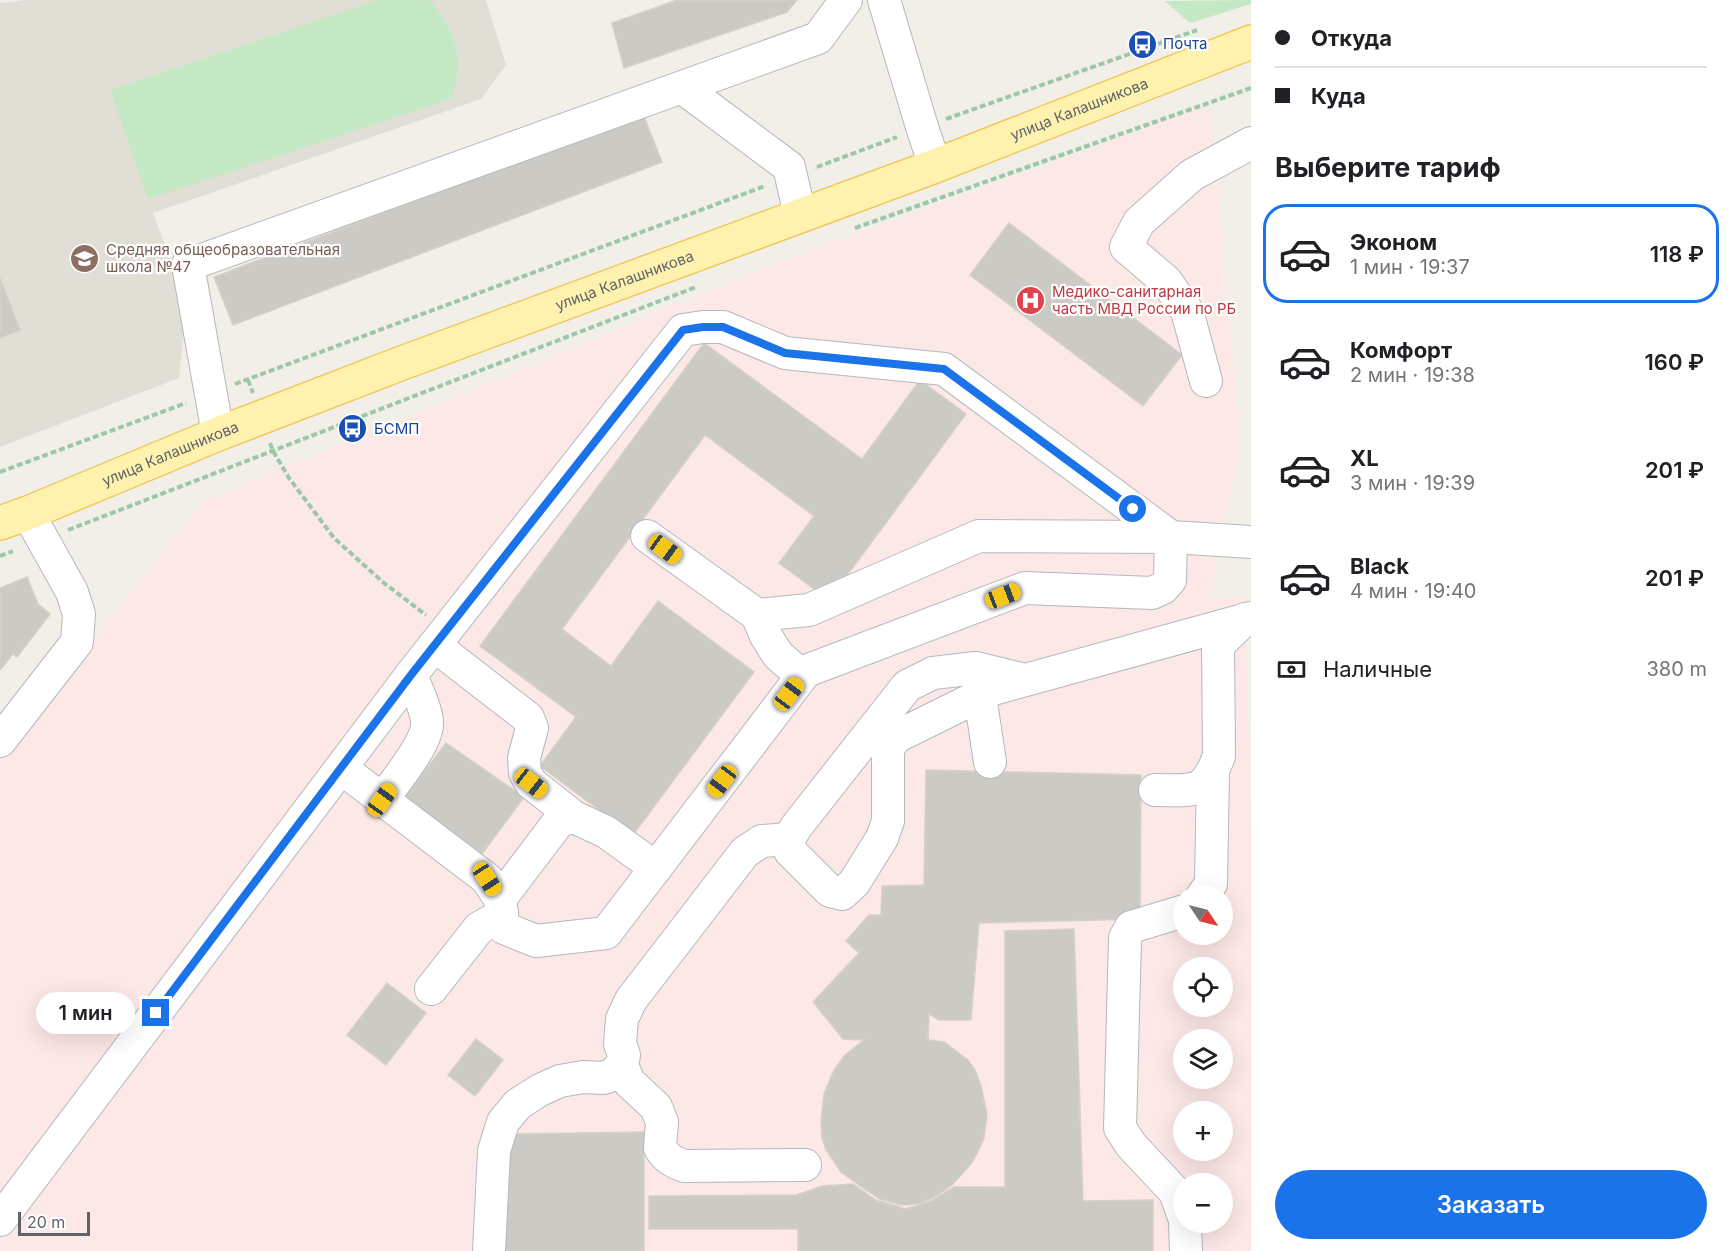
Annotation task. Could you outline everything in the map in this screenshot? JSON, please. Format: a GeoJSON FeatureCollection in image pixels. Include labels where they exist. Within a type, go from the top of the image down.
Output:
{"type":"FeatureCollection","features":[{"type":"Feature","properties":{"kind":"main road","name":"улица Калашникова"},"geometry":{"type":"LineString","coordinates":[[24,525],[218,434],[413,359],[935,166],[1251,42]]}},
{"type":"Feature","properties":{"kind":"lane"},"geometry":{"type":"LineString","coordinates":[[218,434],[188,265],[818,38],[846,0]]}},
{"type":"Feature","properties":{"kind":"lane"},"geometry":{"type":"LineString","coordinates":[[884,0],[935,166]]}},
{"type":"Feature","properties":{"kind":"lane"},"geometry":{"type":"LineString","coordinates":[[683,88],[789,167],[800,215]]}},
{"type":"Feature","properties":{"kind":"lane"},"geometry":{"type":"LineString","coordinates":[[1206,381],[1187,311],[1166,281],[1126,247],[1139,222],[1192,175],[1251,143]]}},
{"type":"Feature","properties":{"kind":"lane"},"geometry":{"type":"LineString","coordinates":[[0,1220],[411,675],[683,330],[723,327],[785,353],[944,369],[1171,537]]}},
{"type":"Feature","properties":{"kind":"lane"},"geometry":{"type":"LineString","coordinates":[[0,741],[77,642],[79,615],[72,592],[24,525]]}},
{"type":"Feature","properties":{"kind":"lane"},"geometry":{"type":"LineString","coordinates":[[647,536],[757,615],[778,655],[802,676]]}},
{"type":"Feature","properties":{"kind":"lane"},"geometry":{"type":"LineString","coordinates":[[757,615],[809,610],[979,536],[1171,537],[1251,542]]}},
{"type":"Feature","properties":{"kind":"lane"},"geometry":{"type":"LineString","coordinates":[[340,768],[487,879],[501,907],[504,928],[536,941],[606,933],[806,671],[1025,588],[1152,592],[1163,588],[1170,580],[1171,537]]}},
{"type":"Feature","properties":{"kind":"lane"},"geometry":{"type":"LineString","coordinates":[[883,735],[896,737],[993,689],[1248,618]]}},
{"type":"Feature","properties":{"kind":"lane"},"geometry":{"type":"LineString","coordinates":[[1155,790],[1192,790],[1203,785],[1213,772],[1219,756],[1218,645],[1248,618]]}},
{"type":"Feature","properties":{"kind":"lane"},"geometry":{"type":"LineString","coordinates":[[440,638],[528,718],[532,728],[524,758],[525,773],[531,783],[574,817],[606,832],[656,868]]}},
{"type":"Feature","properties":{"kind":"lane"},"geometry":{"type":"LineString","coordinates":[[883,735],[888,748],[888,821],[882,838],[854,883],[842,894],[830,891],[790,851],[789,839],[796,827],[883,735],[907,686],[933,673],[976,668],[1025,680]]}},
{"type":"Feature","properties":{"kind":"lane"},"geometry":{"type":"LineString","coordinates":[[382,800],[410,761],[424,737],[428,723],[411,675]]}},
{"type":"Feature","properties":{"kind":"lane"},"geometry":{"type":"LineString","coordinates":[[980,696],[990,762]]}},
{"type":"Feature","properties":{"kind":"lane"},"geometry":{"type":"LineString","coordinates":[[1210,885],[1213,772]]}},
{"type":"Feature","properties":{"kind":"lane"},"geometry":{"type":"LineString","coordinates":[[431,989],[480,928],[501,907],[560,820],[574,817]]}},
{"type":"Feature","properties":{"kind":"lane"},"geometry":{"type":"LineString","coordinates":[[789,839],[762,841],[745,852],[631,1000],[622,1019],[620,1044],[624,1054],[622,1065],[629,1082],[656,1107],[663,1122],[660,1148],[673,1162],[684,1167],[805,1165]]}},
{"type":"Feature","properties":{"kind":"lane"},"geometry":{"type":"LineString","coordinates":[[1173,914],[1131,927],[1125,938],[1120,1128],[1131,1145],[1173,1190]]}},
{"type":"Feature","properties":{"kind":"lane"},"geometry":{"type":"LineString","coordinates":[[489,1251],[494,1150],[503,1122],[518,1104],[560,1081],[583,1077],[603,1078],[612,1075],[622,1065]]}},
{"type":"Feature","properties":{"kind":"lane"},"geometry":{"type":"LineString","coordinates":[[1185,1233],[1186,1251]]}},
{"type":"Feature","properties":{"kind":"path"},"geometry":{"type":"LineString","coordinates":[[0,472],[791,176],[1207,27]]}},
{"type":"Feature","properties":{"kind":"path"},"geometry":{"type":"LineString","coordinates":[[845,232],[1251,88]]}},
{"type":"Feature","properties":{"kind":"path"},"geometry":{"type":"LineString","coordinates":[[0,556],[24,525],[273,451],[700,286]]}},
{"type":"Feature","properties":{"kind":"path"},"geometry":{"type":"LineString","coordinates":[[273,451],[289,478],[334,538],[440,638]]}},
{"type":"Feature","properties":{"kind":"shaded area","name":"Средняя общеобразовательная школа №47"},"geometry":{"type":"Polygon","coordinates":[[[25,0],[486,0],[506,65],[481,99],[153,213],[187,304],[179,378],[0,447],[0,3],[25,0]]]}},
{"type":"Feature","properties":{"kind":"shaded area"},"geometry":{"type":"Polygon","coordinates":[[[1210,105],[1241,451],[1220,531],[1212,598],[1245,599],[1251,830],[1251,1251],[0,1251],[0,758],[204,501],[776,263],[1210,105]]]}},
{"type":"Feature","properties":{"kind":"green space"},"geometry":{"type":"Polygon","coordinates":[[[377,0],[430,0],[439,11],[451,34],[457,57],[458,69],[452,97],[148,199],[110,90],[377,0]]]}},
{"type":"Feature","properties":{"kind":"green space"},"geometry":{"type":"Polygon","coordinates":[[[1251,0],[1251,4],[1190,23],[1165,1],[1251,0]]]}},
{"type":"Feature","properties":{"kind":"building"},"geometry":{"type":"Polygon","coordinates":[[[677,0],[797,0],[787,12],[624,68],[612,23],[677,0]]]}},
{"type":"Feature","properties":{"kind":"building"},"geometry":{"type":"Polygon","coordinates":[[[643,114],[662,162],[233,325],[214,277],[643,114]]]}},
{"type":"Feature","properties":{"kind":"building"},"geometry":{"type":"Polygon","coordinates":[[[1009,223],[1182,355],[1143,406],[970,275],[1009,223]]]}},
{"type":"Feature","properties":{"kind":"building"},"geometry":{"type":"Polygon","coordinates":[[[0,278],[20,330],[0,338],[0,278]]]}},
{"type":"Feature","properties":{"kind":"building"},"geometry":{"type":"Polygon","coordinates":[[[704,343],[862,459],[920,380],[966,414],[829,600],[779,563],[814,516],[705,435],[562,629],[611,666],[658,601],[754,672],[633,835],[540,766],[576,717],[480,646],[704,343]]]}},
{"type":"Feature","properties":{"kind":"building"},"geometry":{"type":"Polygon","coordinates":[[[27,577],[38,604],[50,614],[17,657],[13,654],[0,670],[0,588],[27,577]]]}},
{"type":"Feature","properties":{"kind":"building"},"geometry":{"type":"Polygon","coordinates":[[[446,743],[524,797],[482,854],[404,798],[446,743]]]}},
{"type":"Feature","properties":{"kind":"building"},"geometry":{"type":"Polygon","coordinates":[[[926,770],[1141,775],[1140,919],[979,923],[971,1020],[939,1020],[929,1014],[928,1040],[944,1042],[968,1060],[975,1070],[987,1114],[984,1138],[971,1164],[952,1185],[935,1197],[918,1204],[901,1205],[880,1199],[860,1186],[841,1172],[826,1150],[821,1122],[824,1094],[834,1070],[845,1055],[864,1040],[843,1039],[813,1002],[859,953],[846,941],[869,915],[881,915],[882,886],[924,885],[926,770]]]}},
{"type":"Feature","properties":{"kind":"building"},"geometry":{"type":"Polygon","coordinates":[[[1074,929],[1083,1201],[1153,1200],[1153,1251],[798,1251],[798,1229],[649,1229],[649,1196],[797,1195],[822,1186],[853,1184],[876,1200],[906,1209],[931,1201],[954,1187],[1005,1187],[1005,931],[1074,929]]]}},
{"type":"Feature","properties":{"kind":"building"},"geometry":{"type":"Polygon","coordinates":[[[387,983],[426,1013],[386,1065],[347,1035],[387,983]]]}},
{"type":"Feature","properties":{"kind":"building"},"geometry":{"type":"Polygon","coordinates":[[[476,1039],[503,1060],[475,1096],[448,1075],[476,1039]]]}},
{"type":"Feature","properties":{"kind":"building"},"geometry":{"type":"Polygon","coordinates":[[[644,1132],[644,1251],[504,1251],[504,1134],[644,1132]]]}},
{"type":"Feature","properties":{"kind":"place","name":"Почта"},"geometry":{"type":"Point","coordinates":[1142,44]}},
{"type":"Feature","properties":{"kind":"place","name":"Средняя общеобразовательная школа №47"},"geometry":{"type":"Point","coordinates":[85,259]}},
{"type":"Feature","properties":{"kind":"place","name":"Медико-санитарная часть МВД России по РБ"},"geometry":{"type":"Point","coordinates":[1031,301]}},
{"type":"Feature","properties":{"kind":"place","name":"БСМП"},"geometry":{"type":"Point","coordinates":[353,429]}},
{"type":"Feature","properties":{"kind":"route"},"geometry":{"type":"LineString","coordinates":[[156,1013],[411,675],[683,330],[723,327],[785,353],[944,369],[1133,509]]}}]}
